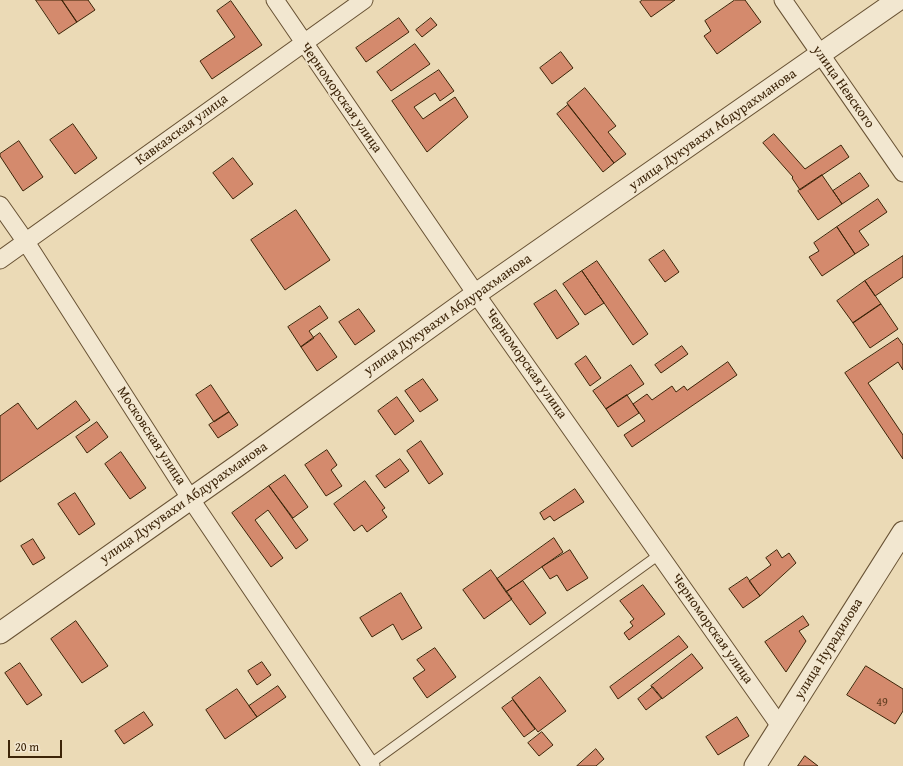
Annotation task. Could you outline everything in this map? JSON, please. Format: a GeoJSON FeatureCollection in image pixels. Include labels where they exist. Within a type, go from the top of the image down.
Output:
{"type":"FeatureCollection","features":[{"type":"Feature","properties":{"kind":"street","name":"Черноморская улица"},"geometry":{"type":"LineString","coordinates":[[275,0],[476,294],[780,726]]}},
{"type":"Feature","properties":{"kind":"street","name":"Кавказская улица"},"geometry":{"type":"LineString","coordinates":[[0,260],[364,0]]}},
{"type":"Feature","properties":{"kind":"street","name":"улица Невского"},"geometry":{"type":"LineString","coordinates":[[783,0],[820,56],[903,173]]}},
{"type":"Feature","properties":{"kind":"street","name":"улица Дукувахи Абдурахманова"},"geometry":{"type":"LineString","coordinates":[[0,633],[476,294],[820,56],[898,0]]}},
{"type":"Feature","properties":{"kind":"street","name":"Московская улица"},"geometry":{"type":"LineString","coordinates":[[0,205],[26,242],[190,498],[370,765]]}},
{"type":"Feature","properties":{"kind":"street","name":"улица Нурадилова"},"geometry":{"type":"LineString","coordinates":[[759,764],[780,726],[903,532]]}},
{"type":"Feature","properties":{"kind":"lane"},"geometry":{"type":"LineString","coordinates":[[370,765],[660,554]]}},
{"type":"Feature","properties":{"kind":"building"},"geometry":{"type":"Polygon","coordinates":[[[36,0],[62,0],[77,22],[59,34],[36,0]]]}},
{"type":"Feature","properties":{"kind":"building"},"geometry":{"type":"Polygon","coordinates":[[[62,0],[88,0],[95,10],[77,22],[62,0]]]}},
{"type":"Feature","properties":{"kind":"building"},"geometry":{"type":"Polygon","coordinates":[[[643,0],[675,0],[651,17],[640,2],[643,0]]]}},
{"type":"Feature","properties":{"kind":"building"},"geometry":{"type":"Polygon","coordinates":[[[735,0],[745,0],[761,22],[717,54],[704,36],[711,31],[705,21],[735,0]]]}},
{"type":"Feature","properties":{"kind":"building"},"geometry":{"type":"Polygon","coordinates":[[[231,1],[262,45],[212,79],[200,61],[235,37],[217,11],[231,1]]]}},
{"type":"Feature","properties":{"kind":"building"},"geometry":{"type":"Polygon","coordinates":[[[399,18],[409,32],[366,62],[356,48],[399,18]]]}},
{"type":"Feature","properties":{"kind":"building"},"geometry":{"type":"Polygon","coordinates":[[[431,18],[437,25],[422,37],[416,30],[431,18]]]}},
{"type":"Feature","properties":{"kind":"building"},"geometry":{"type":"Polygon","coordinates":[[[415,44],[430,64],[391,91],[377,72],[415,44]]]}},
{"type":"Feature","properties":{"kind":"building"},"geometry":{"type":"Polygon","coordinates":[[[561,52],[573,68],[552,84],[540,68],[561,52]]]}},
{"type":"Feature","properties":{"kind":"building"},"geometry":{"type":"Polygon","coordinates":[[[439,70],[454,91],[440,101],[435,93],[414,107],[423,119],[455,97],[468,117],[427,152],[392,101],[439,70]]]}},
{"type":"Feature","properties":{"kind":"building"},"geometry":{"type":"Polygon","coordinates":[[[585,88],[616,126],[608,132],[626,154],[614,163],[567,103],[585,88]]]}},
{"type":"Feature","properties":{"kind":"building"},"geometry":{"type":"Polygon","coordinates":[[[568,105],[614,163],[603,172],[557,114],[568,105]]]}},
{"type":"Feature","properties":{"kind":"building"},"geometry":{"type":"Polygon","coordinates":[[[73,124],[97,158],[75,174],[50,140],[73,124]]]}},
{"type":"Feature","properties":{"kind":"building"},"geometry":{"type":"Polygon","coordinates":[[[774,134],[805,169],[841,145],[849,157],[800,190],[792,178],[793,177],[763,143],[774,134]]]}},
{"type":"Feature","properties":{"kind":"building"},"geometry":{"type":"Polygon","coordinates":[[[19,141],[43,177],[23,191],[0,156],[0,154],[19,141]]]}},
{"type":"Feature","properties":{"kind":"building"},"geometry":{"type":"Polygon","coordinates":[[[233,158],[253,184],[233,199],[213,173],[233,158]]]}},
{"type":"Feature","properties":{"kind":"building"},"geometry":{"type":"Polygon","coordinates":[[[860,173],[869,186],[842,204],[833,191],[860,173]]]}},
{"type":"Feature","properties":{"kind":"building"},"geometry":{"type":"Polygon","coordinates":[[[822,175],[842,204],[818,220],[798,191],[822,175]]]}},
{"type":"Feature","properties":{"kind":"building"},"geometry":{"type":"Polygon","coordinates":[[[878,199],[887,212],[859,231],[869,245],[855,254],[837,227],[878,199]]]}},
{"type":"Feature","properties":{"kind":"building"},"geometry":{"type":"Polygon","coordinates":[[[296,210],[330,260],[285,290],[251,240],[296,210]]]}},
{"type":"Feature","properties":{"kind":"building"},"geometry":{"type":"Polygon","coordinates":[[[837,227],[855,254],[822,276],[809,257],[819,251],[814,243],[837,227]]]}},
{"type":"Feature","properties":{"kind":"building"},"geometry":{"type":"Polygon","coordinates":[[[664,250],[679,272],[665,282],[649,260],[664,250]]]}},
{"type":"Feature","properties":{"kind":"building"},"geometry":{"type":"Polygon","coordinates":[[[903,256],[903,277],[875,296],[865,281],[903,256]]]}},
{"type":"Feature","properties":{"kind":"building"},"geometry":{"type":"Polygon","coordinates":[[[597,261],[648,334],[633,345],[582,271],[597,261]]]}},
{"type":"Feature","properties":{"kind":"building"},"geometry":{"type":"Polygon","coordinates":[[[582,271],[604,303],[585,315],[563,284],[582,271]]]}},
{"type":"Feature","properties":{"kind":"building"},"geometry":{"type":"Polygon","coordinates":[[[865,281],[881,304],[853,323],[837,301],[865,281]]]}},
{"type":"Feature","properties":{"kind":"building"},"geometry":{"type":"Polygon","coordinates":[[[556,290],[579,324],[557,339],[534,304],[556,290]]]}},
{"type":"Feature","properties":{"kind":"building"},"geometry":{"type":"Polygon","coordinates":[[[881,304],[898,329],[870,348],[853,323],[881,304]]]}},
{"type":"Feature","properties":{"kind":"building"},"geometry":{"type":"Polygon","coordinates":[[[320,306],[328,318],[309,331],[314,338],[301,347],[288,327],[320,306]]]}},
{"type":"Feature","properties":{"kind":"building"},"geometry":{"type":"Polygon","coordinates":[[[359,309],[375,331],[355,345],[339,322],[359,309]]]}},
{"type":"Feature","properties":{"kind":"building"},"geometry":{"type":"Polygon","coordinates":[[[320,333],[337,357],[317,371],[301,347],[320,333]]]}},
{"type":"Feature","properties":{"kind":"building"},"geometry":{"type":"Polygon","coordinates":[[[898,338],[903,345],[903,370],[898,362],[868,383],[903,435],[903,459],[845,373],[898,338]]]}},
{"type":"Feature","properties":{"kind":"building"},"geometry":{"type":"Polygon","coordinates":[[[682,346],[688,354],[661,373],[655,365],[682,346]]]}},
{"type":"Feature","properties":{"kind":"building"},"geometry":{"type":"Polygon","coordinates":[[[586,356],[601,378],[590,386],[575,364],[586,356]]]}},
{"type":"Feature","properties":{"kind":"building"},"geometry":{"type":"Polygon","coordinates":[[[728,362],[737,375],[632,447],[624,435],[645,421],[633,404],[647,394],[652,400],[672,386],[676,392],[684,386],[687,390],[728,362]]]}},
{"type":"Feature","properties":{"kind":"building"},"geometry":{"type":"Polygon","coordinates":[[[631,365],[644,384],[606,409],[593,391],[631,365]]]}},
{"type":"Feature","properties":{"kind":"building"},"geometry":{"type":"Polygon","coordinates":[[[423,379],[438,400],[420,412],[405,391],[423,379]]]}},
{"type":"Feature","properties":{"kind":"building"},"geometry":{"type":"Polygon","coordinates":[[[211,385],[229,412],[214,422],[196,395],[211,385]]]}},
{"type":"Feature","properties":{"kind":"building"},"geometry":{"type":"Polygon","coordinates":[[[627,395],[639,413],[618,427],[606,409],[627,395]]]}},
{"type":"Feature","properties":{"kind":"building"},"geometry":{"type":"Polygon","coordinates":[[[397,397],[414,421],[395,435],[378,411],[397,397]]]}},
{"type":"Feature","properties":{"kind":"building"},"geometry":{"type":"Polygon","coordinates":[[[76,401],[90,420],[0,482],[0,416],[18,403],[37,429],[76,401]]]}},
{"type":"Feature","properties":{"kind":"building"},"geometry":{"type":"Polygon","coordinates":[[[229,412],[238,425],[218,438],[209,425],[229,412]]]}},
{"type":"Feature","properties":{"kind":"building"},"geometry":{"type":"Polygon","coordinates":[[[97,422],[108,437],[87,453],[76,437],[97,422]]]}},
{"type":"Feature","properties":{"kind":"building"},"geometry":{"type":"Polygon","coordinates":[[[421,441],[443,474],[429,484],[407,451],[421,441]]]}},
{"type":"Feature","properties":{"kind":"building"},"geometry":{"type":"Polygon","coordinates":[[[327,450],[337,465],[331,470],[342,486],[326,496],[305,465],[327,450]]]}},
{"type":"Feature","properties":{"kind":"building"},"geometry":{"type":"Polygon","coordinates":[[[121,452],[146,488],[130,499],[105,464],[121,452]]]}},
{"type":"Feature","properties":{"kind":"building"},"geometry":{"type":"Polygon","coordinates":[[[400,459],[409,471],[385,488],[376,476],[400,459]]]}},
{"type":"Feature","properties":{"kind":"building"},"geometry":{"type":"Polygon","coordinates":[[[285,475],[308,507],[293,518],[269,486],[285,475]]]}},
{"type":"Feature","properties":{"kind":"building"},"geometry":{"type":"Polygon","coordinates":[[[365,481],[385,508],[382,510],[387,517],[367,532],[362,525],[354,531],[334,504],[365,481]]]}},
{"type":"Feature","properties":{"kind":"building"},"geometry":{"type":"Polygon","coordinates":[[[269,486],[308,540],[296,549],[268,510],[255,520],[283,558],[271,567],[232,513],[269,486]]]}},
{"type":"Feature","properties":{"kind":"building"},"geometry":{"type":"Polygon","coordinates":[[[575,489],[584,502],[554,521],[550,516],[544,520],[540,513],[575,489]]]}},
{"type":"Feature","properties":{"kind":"building"},"geometry":{"type":"Polygon","coordinates":[[[75,493],[95,524],[79,535],[58,504],[75,493]]]}},
{"type":"Feature","properties":{"kind":"building"},"geometry":{"type":"Polygon","coordinates":[[[554,538],[563,552],[506,592],[497,579],[554,538]]]}},
{"type":"Feature","properties":{"kind":"building"},"geometry":{"type":"Polygon","coordinates":[[[33,539],[45,558],[33,565],[21,546],[33,539]]]}},
{"type":"Feature","properties":{"kind":"building"},"geometry":{"type":"Polygon","coordinates":[[[570,550],[588,578],[567,591],[557,575],[550,579],[542,567],[570,550]]]}},
{"type":"Feature","properties":{"kind":"building"},"geometry":{"type":"Polygon","coordinates":[[[777,550],[782,558],[789,553],[796,563],[760,596],[749,581],[771,565],[766,558],[777,550]]]}},
{"type":"Feature","properties":{"kind":"building"},"geometry":{"type":"Polygon","coordinates":[[[491,570],[512,599],[484,619],[463,590],[491,570]]]}},
{"type":"Feature","properties":{"kind":"building"},"geometry":{"type":"Polygon","coordinates":[[[747,577],[760,596],[743,608],[729,589],[747,577]]]}},
{"type":"Feature","properties":{"kind":"building"},"geometry":{"type":"Polygon","coordinates":[[[523,581],[546,613],[530,625],[506,592],[523,581]]]}},
{"type":"Feature","properties":{"kind":"building"},"geometry":{"type":"Polygon","coordinates":[[[643,585],[665,614],[629,640],[624,633],[633,626],[630,622],[634,619],[620,601],[643,585]]]}},
{"type":"Feature","properties":{"kind":"building"},"geometry":{"type":"Polygon","coordinates":[[[401,593],[422,628],[402,640],[393,624],[372,637],[360,618],[401,593]]]}},
{"type":"Feature","properties":{"kind":"building"},"geometry":{"type":"Polygon","coordinates":[[[803,616],[809,625],[799,631],[806,641],[786,672],[765,642],[803,616]]]}},
{"type":"Feature","properties":{"kind":"building"},"geometry":{"type":"Polygon","coordinates":[[[76,621],[108,666],[82,683],[51,639],[76,621]]]}},
{"type":"Feature","properties":{"kind":"building"},"geometry":{"type":"Polygon","coordinates":[[[679,636],[688,647],[618,699],[610,687],[679,636]]]}},
{"type":"Feature","properties":{"kind":"building"},"geometry":{"type":"Polygon","coordinates":[[[435,648],[456,677],[427,698],[413,678],[425,670],[417,660],[435,648]]]}},
{"type":"Feature","properties":{"kind":"building"},"geometry":{"type":"Polygon","coordinates":[[[692,654],[703,668],[662,699],[651,686],[692,654]]]}},
{"type":"Feature","properties":{"kind":"building"},"geometry":{"type":"Polygon","coordinates":[[[262,662],[271,675],[257,685],[248,671],[262,662]]]}},
{"type":"Feature","properties":{"kind":"building"},"geometry":{"type":"Polygon","coordinates":[[[20,663],[42,695],[27,705],[5,673],[20,663]]]}},
{"type":"Feature","properties":{"kind":"building"},"geometry":{"type":"Polygon","coordinates":[[[866,666],[903,689],[903,711],[895,724],[847,695],[866,666]]]}},
{"type":"Feature","properties":{"kind":"building"},"geometry":{"type":"Polygon","coordinates":[[[540,677],[566,711],[538,732],[512,698],[540,677]]]}},
{"type":"Feature","properties":{"kind":"building"},"geometry":{"type":"Polygon","coordinates":[[[278,686],[286,697],[257,717],[249,706],[278,686]]]}},
{"type":"Feature","properties":{"kind":"building"},"geometry":{"type":"Polygon","coordinates":[[[653,687],[662,698],[646,710],[638,699],[653,687]]]}},
{"type":"Feature","properties":{"kind":"building"},"geometry":{"type":"Polygon","coordinates":[[[237,689],[257,717],[225,739],[206,710],[237,689]]]}},
{"type":"Feature","properties":{"kind":"building"},"geometry":{"type":"Polygon","coordinates":[[[513,700],[535,729],[524,737],[502,708],[513,700]]]}},
{"type":"Feature","properties":{"kind":"building"},"geometry":{"type":"Polygon","coordinates":[[[144,712],[153,725],[124,744],[115,731],[144,712]]]}},
{"type":"Feature","properties":{"kind":"building"},"geometry":{"type":"Polygon","coordinates":[[[737,717],[749,736],[718,755],[706,737],[737,717]]]}},
{"type":"Feature","properties":{"kind":"building"},"geometry":{"type":"Polygon","coordinates":[[[542,732],[553,745],[539,756],[528,743],[542,732]]]}},
{"type":"Feature","properties":{"kind":"building"},"geometry":{"type":"Polygon","coordinates":[[[596,749],[604,759],[596,766],[577,766],[596,749]]]}},
{"type":"Feature","properties":{"kind":"building"},"geometry":{"type":"Polygon","coordinates":[[[805,756],[818,766],[798,766],[805,756]]]}}]}
